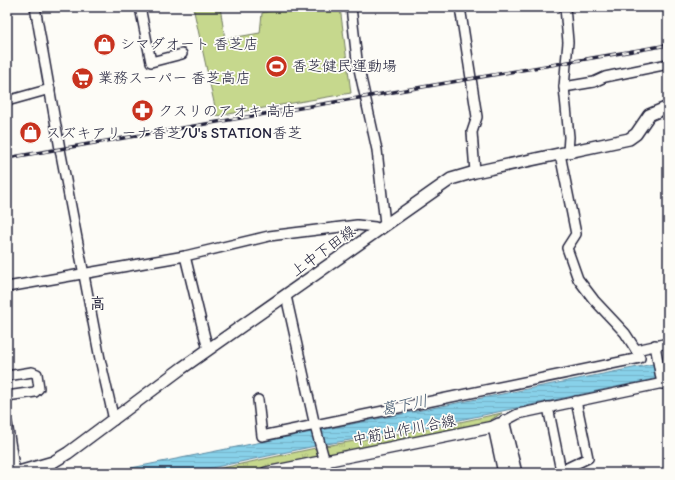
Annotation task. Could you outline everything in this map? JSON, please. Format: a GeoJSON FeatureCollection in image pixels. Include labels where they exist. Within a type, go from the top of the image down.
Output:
{"type":"FeatureCollection","features":[{"type":"Feature","properties":{"kind":"main road","name":"上中下田線"},"geometry":{"type":"LineString","coordinates":[[15,473],[60,458],[114,420],[182,368],[286,296],[442,184],[451,179],[475,172],[633,137],[649,115],[668,107]]}},
{"type":"Feature","properties":{"kind":"main road","name":"中筋出作川合線"},"geometry":{"type":"LineString","coordinates":[[266,473],[324,456],[499,424]]}},
{"type":"Feature","properties":{"kind":"main road"},"geometry":{"type":"LineString","coordinates":[[499,424],[510,473]]}},
{"type":"Feature","properties":{"kind":"street"},"geometry":{"type":"LineString","coordinates":[[35,7],[100,360],[114,420]]}},
{"type":"Feature","properties":{"kind":"street"},"geometry":{"type":"LineString","coordinates":[[140,7],[151,62],[182,54]]}},
{"type":"Feature","properties":{"kind":"street"},"geometry":{"type":"LineString","coordinates":[[7,288],[185,256],[269,236],[357,225],[381,227],[378,150],[357,60],[351,7]]}},
{"type":"Feature","properties":{"kind":"street"},"geometry":{"type":"LineString","coordinates":[[460,7],[477,117],[472,132],[475,172]]}},
{"type":"Feature","properties":{"kind":"street"},"geometry":{"type":"LineString","coordinates":[[258,400],[262,436],[640,358],[617,323],[588,292],[574,270],[567,248],[576,234],[564,153],[569,137],[564,87],[568,42],[566,7]]}},
{"type":"Feature","properties":{"kind":"street"},"geometry":{"type":"LineString","coordinates":[[564,87],[594,82],[605,77],[668,64]]}},
{"type":"Feature","properties":{"kind":"street"},"geometry":{"type":"LineString","coordinates":[[7,101],[50,89]]}},
{"type":"Feature","properties":{"kind":"street"},"geometry":{"type":"LineString","coordinates":[[185,256],[208,350]]}},
{"type":"Feature","properties":{"kind":"street"},"geometry":{"type":"LineString","coordinates":[[286,296],[315,426],[328,473]]}},
{"type":"Feature","properties":{"kind":"street"},"geometry":{"type":"LineString","coordinates":[[636,350],[668,342]]}},
{"type":"Feature","properties":{"kind":"street"},"geometry":{"type":"LineString","coordinates":[[499,424],[518,414],[664,382],[655,345]]}},
{"type":"Feature","properties":{"kind":"street"},"geometry":{"type":"LineString","coordinates":[[7,376],[32,372],[37,374],[39,388],[35,392],[7,396]]}},
{"type":"Feature","properties":{"kind":"street"},"geometry":{"type":"LineString","coordinates":[[548,407],[561,471],[588,458],[576,401]]}},
{"type":"Feature","properties":{"kind":"street"},"geometry":{"type":"LineString","coordinates":[[7,422],[15,473]]}},
{"type":"Feature","properties":{"kind":"street"},"geometry":{"type":"LineString","coordinates":[[499,424],[503,473]]}},
{"type":"Feature","properties":{"kind":"street"},"geometry":{"type":"LineString","coordinates":[[499,424],[517,473]]}},
{"type":"Feature","properties":{"kind":"green space","name":"香芝健民運動場"},"geometry":{"type":"Polygon","coordinates":[[[193,7],[220,7],[225,39],[260,33],[262,13],[285,7],[340,7],[351,93],[217,116],[193,7]]]}},
{"type":"Feature","properties":{"kind":"green space"},"geometry":{"type":"Polygon","coordinates":[[[502,413],[481,426],[255,473],[199,473],[325,446],[432,428],[502,413]]]}},
{"type":"Feature","properties":{"kind":"water"},"geometry":{"type":"Polygon","coordinates":[[[668,361],[668,376],[431,426],[315,446],[188,473],[106,473],[668,361]]]}},
{"type":"Feature","properties":{"kind":"railway"},"geometry":{"type":"LineString","coordinates":[[7,158],[668,45]]}},
{"type":"Feature","properties":{"kind":"place","name":"シマダオート 香芝店"},"geometry":{"type":"Point","coordinates":[105,44]}},
{"type":"Feature","properties":{"kind":"place","name":"香芝健民運動場"},"geometry":{"type":"Point","coordinates":[277,66]}},
{"type":"Feature","properties":{"kind":"place","name":"業務スーパー 香芝高店"},"geometry":{"type":"Point","coordinates":[83,78]}},
{"type":"Feature","properties":{"kind":"place","name":"クスリのアオキ 高店"},"geometry":{"type":"Point","coordinates":[143,111]}},
{"type":"Feature","properties":{"kind":"place","name":"スズキアリーナ香芝/U's STATION香芝"},"geometry":{"type":"Point","coordinates":[30,133]}},
{"type":"Feature","properties":{"kind":"district","name":"高"},"geometry":{"type":"Point","coordinates":[98,303]}},
{"type":"Feature","properties":{"kind":"water label","name":"葛下川"},"geometry":{"type":"Point","coordinates":[404,405]}}]}
